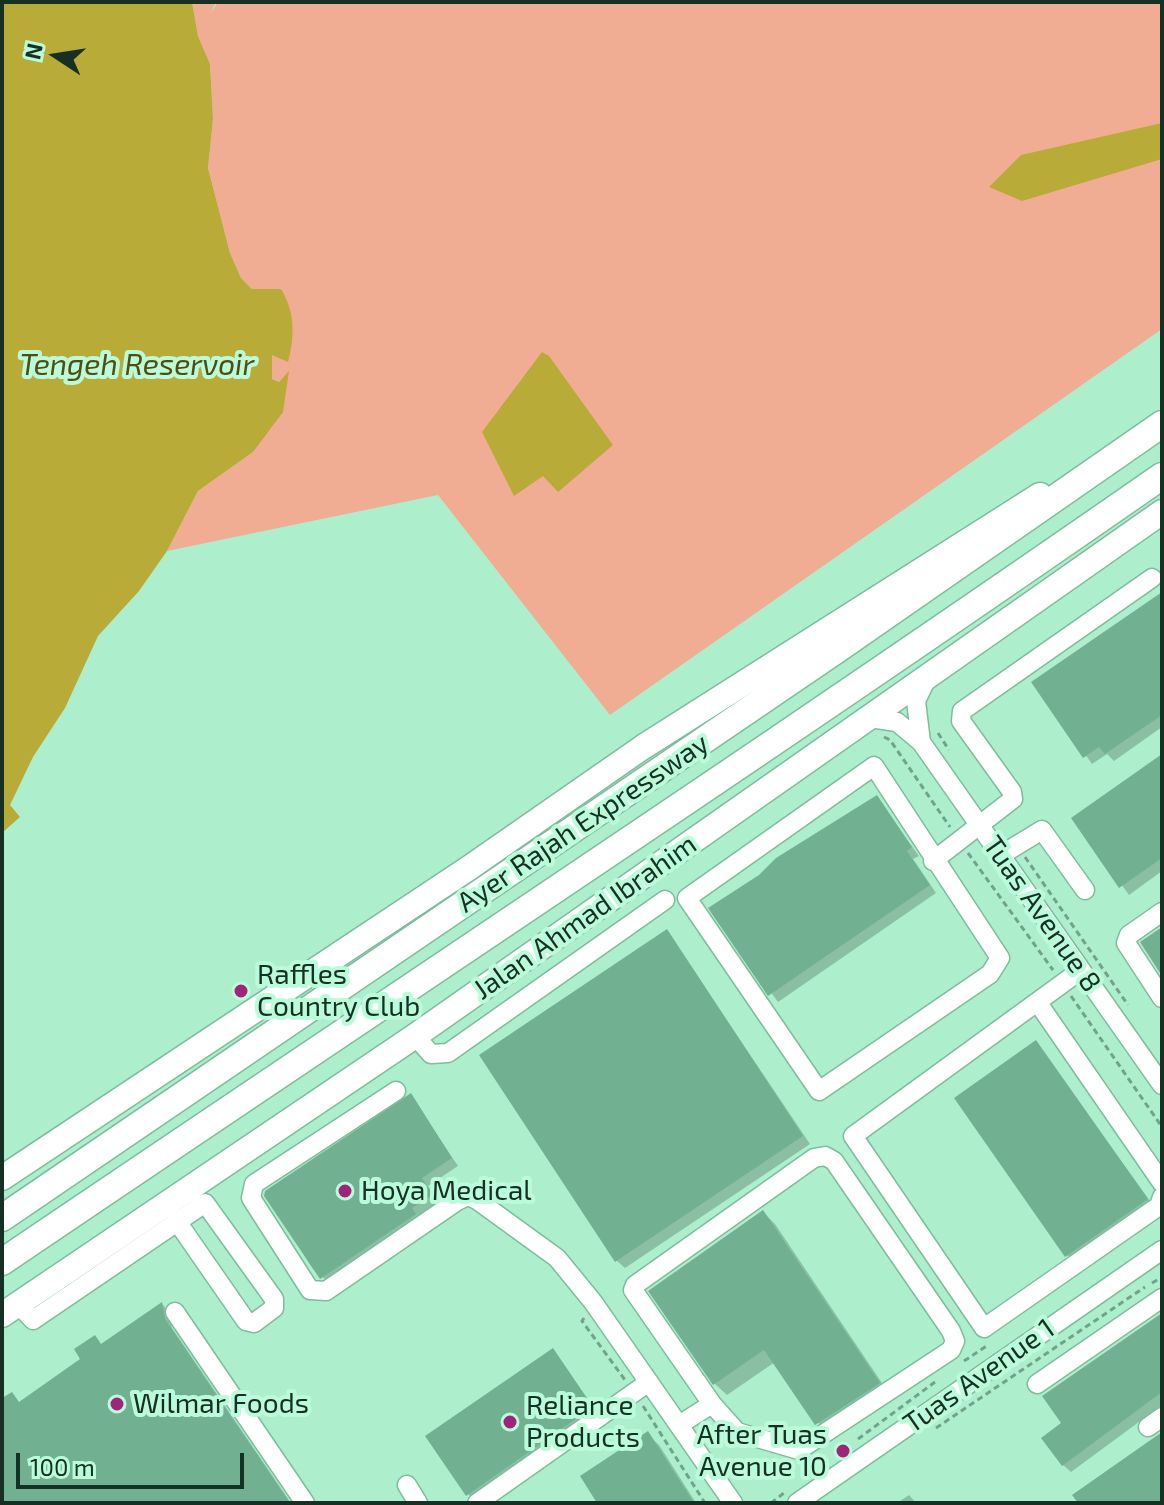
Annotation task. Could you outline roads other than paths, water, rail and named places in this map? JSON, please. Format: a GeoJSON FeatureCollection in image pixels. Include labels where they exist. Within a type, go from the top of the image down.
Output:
{"type":"FeatureCollection","features":[{"type":"Feature","properties":{"kind":"highway","name":"Ayer Rajah Expressway"},"geometry":{"type":"LineString","coordinates":[[2,1218],[825,658],[1162,423]]}},
{"type":"Feature","properties":{"kind":"highway","name":"Ayer Rajah Expressway"},"geometry":{"type":"LineString","coordinates":[[2,1262],[594,861],[861,685],[1162,476]]}},
{"type":"Feature","properties":{"kind":"main road"},"geometry":{"type":"LineString","coordinates":[[2,1178],[469,868],[656,739],[919,568],[1162,423]]}},
{"type":"Feature","properties":{"kind":"main road","name":"Jalan Ahmad Ibrahim"},"geometry":{"type":"LineString","coordinates":[[10,1310],[874,726],[926,680],[1162,512]]}},
{"type":"Feature","properties":{"kind":"street"},"geometry":{"type":"LineString","coordinates":[[933,861],[1010,803],[1013,795],[961,721],[962,711],[1152,578]]}},
{"type":"Feature","properties":{"kind":"street","name":"Tuas Avenue 8"},"geometry":{"type":"LineString","coordinates":[[926,680],[916,701],[929,736],[980,826],[1008,850],[1081,970],[1159,1073]]}},
{"type":"Feature","properties":{"kind":"street","name":"Tuas Avenue 8"},"geometry":{"type":"LineString","coordinates":[[874,726],[897,722],[929,736]]}},
{"type":"Feature","properties":{"kind":"street"},"geometry":{"type":"LineString","coordinates":[[874,766],[933,861],[1000,958],[990,974],[819,1091],[687,898],[874,766]]}},
{"type":"Feature","properties":{"kind":"street"},"geometry":{"type":"LineString","coordinates":[[1008,850],[1037,830],[1045,832],[1085,890]]}},
{"type":"Feature","properties":{"kind":"street"},"geometry":{"type":"LineString","coordinates":[[415,1036],[431,1054],[448,1053],[665,900]]}},
{"type":"Feature","properties":{"kind":"street"},"geometry":{"type":"LineString","coordinates":[[1162,912],[1129,935],[1126,943],[1162,998]]}},
{"type":"Feature","properties":{"kind":"street"},"geometry":{"type":"LineString","coordinates":[[1081,970],[853,1136],[984,1328],[1159,1206],[1162,1197]]}},
{"type":"Feature","properties":{"kind":"street"},"geometry":{"type":"LineString","coordinates":[[1038,1003],[1162,1183]]}},
{"type":"Feature","properties":{"kind":"street"},"geometry":{"type":"LineString","coordinates":[[340,1087],[359,1115]]}},
{"type":"Feature","properties":{"kind":"street"},"geometry":{"type":"LineString","coordinates":[[396,1091],[254,1184],[251,1190],[251,1198],[310,1290],[326,1291],[468,1196],[557,1258],[593,1302],[733,1503]]}},
{"type":"Feature","properties":{"kind":"street"},"geometry":{"type":"LineString","coordinates":[[814,1158],[831,1158],[955,1336],[953,1346],[804,1449],[742,1435],[712,1404],[635,1297],[635,1285],[814,1158]]}},
{"type":"Feature","properties":{"kind":"street"},"geometry":{"type":"LineString","coordinates":[[10,1310],[33,1320],[176,1220],[201,1203],[210,1206],[274,1299],[274,1308],[254,1323],[246,1321],[176,1220]]}},
{"type":"Feature","properties":{"kind":"street","name":"Tuas Avenue 1"},"geometry":{"type":"LineString","coordinates":[[796,1494],[1162,1250]]}},
{"type":"Feature","properties":{"kind":"street"},"geometry":{"type":"LineString","coordinates":[[1037,1384],[1162,1298]]}},
{"type":"Feature","properties":{"kind":"street"},"geometry":{"type":"LineString","coordinates":[[175,1312],[305,1503]]}},
{"type":"Feature","properties":{"kind":"street"},"geometry":{"type":"LineString","coordinates":[[477,1503],[649,1382]]}},
{"type":"Feature","properties":{"kind":"street"},"geometry":{"type":"LineString","coordinates":[[679,1425],[712,1404]]}},
{"type":"Feature","properties":{"kind":"street"},"geometry":{"type":"LineString","coordinates":[[407,1485],[418,1503]]}},
{"type":"Feature","properties":{"kind":"water","name":"Tengeh Reservoir"},"geometry":{"type":"Polygon","coordinates":[[[2,2],[192,2],[198,36],[210,64],[213,119],[208,168],[230,253],[241,278],[252,289],[281,289],[289,306],[293,334],[288,362],[272,355],[272,379],[279,382],[289,371],[283,412],[253,452],[198,491],[167,551],[139,591],[98,636],[65,708],[33,757],[10,805],[20,817],[2,833],[2,2]]]}},
{"type":"Feature","properties":{"kind":"water"},"geometry":{"type":"Polygon","coordinates":[[[1162,123],[1162,159],[1022,201],[989,187],[1021,155],[1162,123]]]}},
{"type":"Feature","properties":{"kind":"water"},"geometry":{"type":"Polygon","coordinates":[[[542,352],[549,356],[613,445],[558,492],[543,476],[514,496],[482,432],[542,352]]]}},
{"type":"Feature","properties":{"kind":"place","name":"Raffles Country Club"},"geometry":{"type":"Point","coordinates":[241,991]}},
{"type":"Feature","properties":{"kind":"place","name":"Hoya Medical"},"geometry":{"type":"Point","coordinates":[345,1191]}},
{"type":"Feature","properties":{"kind":"place","name":"Wilmar Foods"},"geometry":{"type":"Point","coordinates":[117,1404]}},
{"type":"Feature","properties":{"kind":"place","name":"Reliance Products"},"geometry":{"type":"Point","coordinates":[510,1422]}},
{"type":"Feature","properties":{"kind":"place","name":"After Tuas Avenue 10"},"geometry":{"type":"Point","coordinates":[843,1451]}}]}
